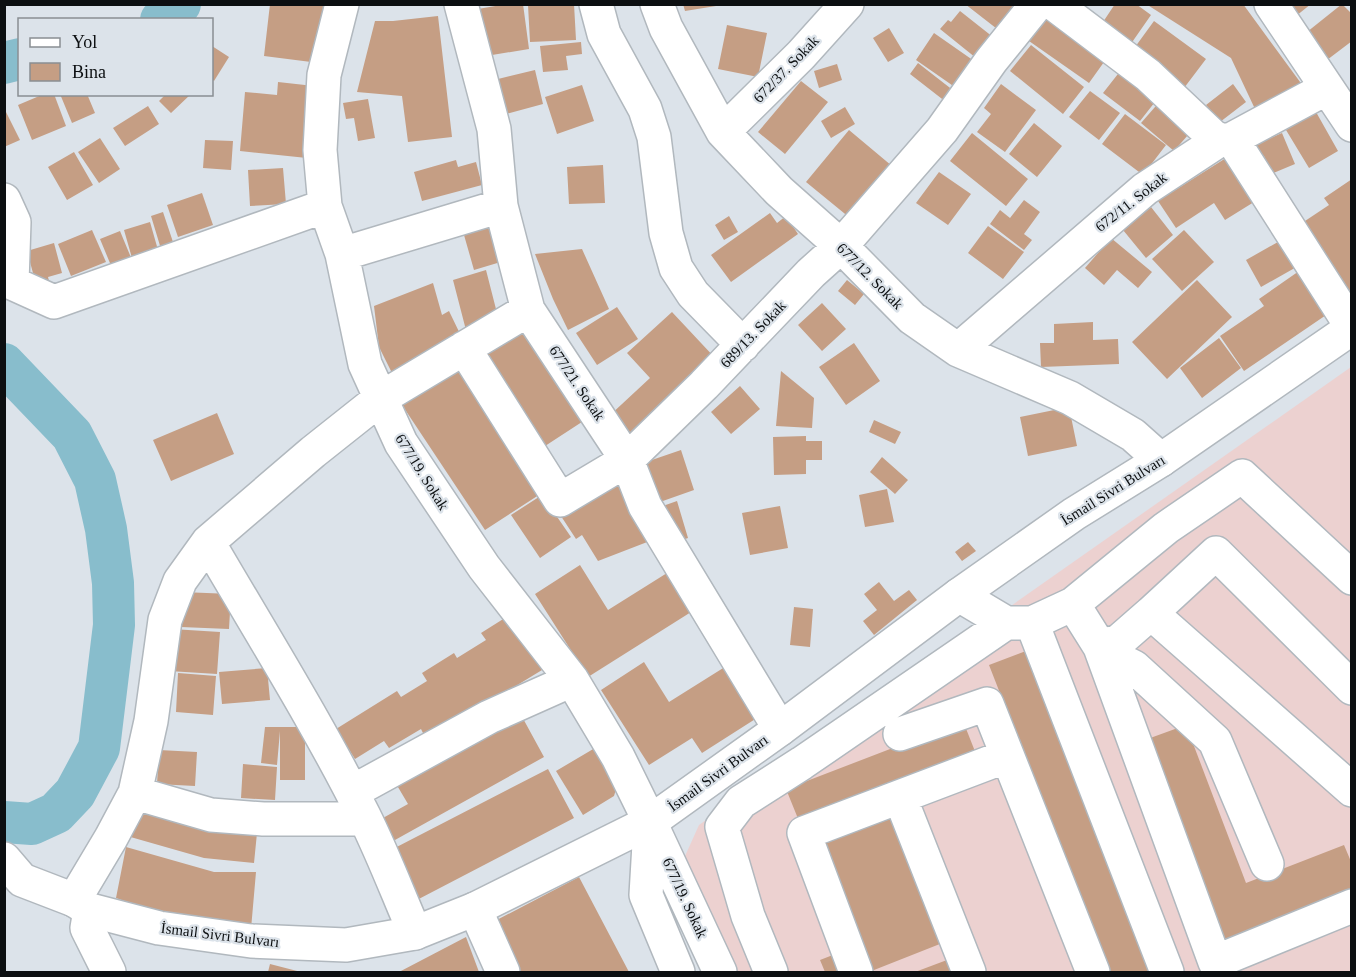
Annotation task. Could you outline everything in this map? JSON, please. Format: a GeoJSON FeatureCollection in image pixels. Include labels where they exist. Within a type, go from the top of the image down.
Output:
{"type":"FeatureCollection","features":[{"type":"Feature","properties":{"kind":"street","name":"677/19. Sokak"},"geometry":{"type":"LineString","coordinates":[[342,4],[324,75],[321,150],[325,206],[342,254],[365,364],[401,443],[484,567],[572,680],[618,757],[720,972]]}},
{"type":"Feature","properties":{"kind":"street","name":"677/21. Sokak"},"geometry":{"type":"LineString","coordinates":[[461,4],[494,129],[501,206],[528,310],[627,460],[645,506],[780,729]]}},
{"type":"Feature","properties":{"kind":"street"},"geometry":{"type":"LineString","coordinates":[[596,4],[604,34],[645,109],[654,138],[666,233],[676,268],[693,294],[743,345]]}},
{"type":"Feature","properties":{"kind":"street","name":"677/12. Sokak"},"geometry":{"type":"LineString","coordinates":[[657,4],[666,28],[723,132],[779,191],[841,246],[912,318],[958,350],[1070,398],[1133,435],[1161,460]]}},
{"type":"Feature","properties":{"kind":"street","name":"672/37. Sokak"},"geometry":{"type":"LineString","coordinates":[[723,132],[801,55],[847,4]]}},
{"type":"Feature","properties":{"kind":"street","name":"689/13. Sokak"},"geometry":{"type":"LineString","coordinates":[[464,348],[560,500],[627,460],[743,345],[811,273],[841,246],[942,130],[991,61],[1037,4]]}},
{"type":"Feature","properties":{"kind":"street"},"geometry":{"type":"LineString","coordinates":[[1054,4],[1148,75],[1225,140],[1352,328]]}},
{"type":"Feature","properties":{"kind":"street"},"geometry":{"type":"LineString","coordinates":[[1271,4],[1352,125]]}},
{"type":"Feature","properties":{"kind":"street","name":"672/11. Sokak"},"geometry":{"type":"LineString","coordinates":[[958,350],[1145,189],[1225,140],[1327,88]]}},
{"type":"Feature","properties":{"kind":"street"},"geometry":{"type":"LineString","coordinates":[[4,200],[14,222],[12,283],[54,302],[325,206]]}},
{"type":"Feature","properties":{"kind":"street"},"geometry":{"type":"LineString","coordinates":[[342,254],[501,206]]}},
{"type":"Feature","properties":{"kind":"street"},"geometry":{"type":"LineString","coordinates":[[109,972],[87,928],[82,905],[111,838],[135,793],[151,721],[165,620],[180,581],[208,542],[313,452],[381,398],[528,310]]}},
{"type":"Feature","properties":{"kind":"street","name":"İsmail Sivri Bulvarı"},"geometry":{"type":"LineString","coordinates":[[13,869],[82,905],[159,928],[251,941],[346,945],[416,933],[475,909],[650,822],[780,729],[959,595],[1074,514],[1161,460],[1352,328]]}},
{"type":"Feature","properties":{"kind":"street"},"geometry":{"type":"LineString","coordinates":[[771,972],[748,916],[722,827],[741,802],[1019,623],[1073,604],[1166,528],[1242,476],[1352,579]]}},
{"type":"Feature","properties":{"kind":"street"},"geometry":{"type":"LineString","coordinates":[[208,542],[359,806],[416,933]]}},
{"type":"Feature","properties":{"kind":"street"},"geometry":{"type":"LineString","coordinates":[[1101,649],[1119,641],[1216,553],[1352,688]]}},
{"type":"Feature","properties":{"kind":"street"},"geometry":{"type":"LineString","coordinates":[[959,595],[1019,623],[1167,972]]}},
{"type":"Feature","properties":{"kind":"street"},"geometry":{"type":"LineString","coordinates":[[1073,604],[1101,649],[1201,967],[1352,906]]}},
{"type":"Feature","properties":{"kind":"street"},"geometry":{"type":"LineString","coordinates":[[1151,613],[1352,790]]}},
{"type":"Feature","properties":{"kind":"street"},"geometry":{"type":"LineString","coordinates":[[1101,649],[1134,667],[1215,741],[1267,864]]}},
{"type":"Feature","properties":{"kind":"street"},"geometry":{"type":"LineString","coordinates":[[135,793],[211,815],[275,819],[359,806],[489,717],[572,680]]}},
{"type":"Feature","properties":{"kind":"street"},"geometry":{"type":"LineString","coordinates":[[900,734],[987,704],[1093,972]]}},
{"type":"Feature","properties":{"kind":"street"},"geometry":{"type":"LineString","coordinates":[[856,972],[804,833],[1007,756]]}},
{"type":"Feature","properties":{"kind":"street"},"geometry":{"type":"LineString","coordinates":[[900,797],[969,972]]}},
{"type":"Feature","properties":{"kind":"street","name":"677/19. Sokak"},"geometry":{"type":"LineString","coordinates":[[650,822],[646,895],[678,972]]}},
{"type":"Feature","properties":{"kind":"street"},"geometry":{"type":"LineString","coordinates":[[475,909],[503,972]]}},
{"type":"Feature","properties":{"kind":"shaded area"},"geometry":{"type":"Polygon","coordinates":[[[1351,367],[1351,972],[726,972],[681,865],[699,825],[1351,367]]]}},
{"type":"Feature","properties":{"kind":"building"},"geometry":{"type":"Polygon","coordinates":[[[270,4],[337,4],[319,63],[264,56],[270,4]]]}},
{"type":"Feature","properties":{"kind":"building"},"geometry":{"type":"Polygon","coordinates":[[[523,4],[529,49],[486,56],[478,9],[523,4]]]}},
{"type":"Feature","properties":{"kind":"building"},"geometry":{"type":"Polygon","coordinates":[[[574,4],[576,40],[530,42],[528,5],[574,4]]]}},
{"type":"Feature","properties":{"kind":"building"},"geometry":{"type":"Polygon","coordinates":[[[683,4],[716,4],[716,6],[685,11],[683,4]]]}},
{"type":"Feature","properties":{"kind":"building"},"geometry":{"type":"Polygon","coordinates":[[[965,4],[1023,4],[1001,32],[965,4]]]}},
{"type":"Feature","properties":{"kind":"building"},"geometry":{"type":"Polygon","coordinates":[[[1115,4],[1136,4],[1151,15],[1128,48],[1099,28],[1115,4]]]}},
{"type":"Feature","properties":{"kind":"building"},"geometry":{"type":"Polygon","coordinates":[[[1146,4],[1243,4],[1303,86],[1255,109],[1231,58],[1146,4]]]}},
{"type":"Feature","properties":{"kind":"building"},"geometry":{"type":"Polygon","coordinates":[[[1278,4],[1311,4],[1291,20],[1278,4]]]}},
{"type":"Feature","properties":{"kind":"building"},"geometry":{"type":"Polygon","coordinates":[[[1342,4],[1352,14],[1352,41],[1323,63],[1302,36],[1342,4]]]}},
{"type":"Feature","properties":{"kind":"building"},"geometry":{"type":"Polygon","coordinates":[[[960,11],[998,41],[981,62],[940,29],[948,20],[951,22],[960,11]]]}},
{"type":"Feature","properties":{"kind":"building"},"geometry":{"type":"Polygon","coordinates":[[[1048,13],[1109,55],[1089,83],[1029,41],[1048,13]]]}},
{"type":"Feature","properties":{"kind":"building"},"geometry":{"type":"Polygon","coordinates":[[[438,16],[452,137],[408,142],[402,96],[357,92],[375,21],[438,16]]]}},
{"type":"Feature","properties":{"kind":"building"},"geometry":{"type":"Polygon","coordinates":[[[1154,21],[1206,59],[1181,92],[1130,54],[1154,21]]]}},
{"type":"Feature","properties":{"kind":"building"},"geometry":{"type":"Polygon","coordinates":[[[727,25],[767,33],[758,77],[718,69],[727,25]]]}},
{"type":"Feature","properties":{"kind":"building"},"geometry":{"type":"Polygon","coordinates":[[[889,28],[904,53],[888,62],[873,38],[889,28]]]}},
{"type":"Feature","properties":{"kind":"building"},"geometry":{"type":"Polygon","coordinates":[[[934,33],[977,63],[959,90],[916,60],[934,33]]]}},
{"type":"Feature","properties":{"kind":"building"},"geometry":{"type":"Polygon","coordinates":[[[581,42],[582,54],[566,56],[568,70],[543,72],[540,46],[581,42]]]}},
{"type":"Feature","properties":{"kind":"building"},"geometry":{"type":"Polygon","coordinates":[[[1031,45],[1084,87],[1063,114],[1010,71],[1031,45]]]}},
{"type":"Feature","properties":{"kind":"building"},"geometry":{"type":"Polygon","coordinates":[[[213,47],[229,57],[213,80],[213,47]]]}},
{"type":"Feature","properties":{"kind":"building"},"geometry":{"type":"Polygon","coordinates":[[[918,63],[954,91],[946,102],[910,74],[918,63]]]}},
{"type":"Feature","properties":{"kind":"building"},"geometry":{"type":"Polygon","coordinates":[[[837,64],[842,80],[819,88],[814,71],[837,64]]]}},
{"type":"Feature","properties":{"kind":"building"},"geometry":{"type":"Polygon","coordinates":[[[1125,65],[1162,93],[1140,121],[1103,93],[1125,65]]]}},
{"type":"Feature","properties":{"kind":"building"},"geometry":{"type":"Polygon","coordinates":[[[535,70],[543,104],[502,115],[494,80],[535,70]]]}},
{"type":"Feature","properties":{"kind":"building"},"geometry":{"type":"Polygon","coordinates":[[[801,81],[828,102],[785,154],[758,132],[801,81]]]}},
{"type":"Feature","properties":{"kind":"building"},"geometry":{"type":"Polygon","coordinates":[[[278,82],[314,86],[307,158],[240,151],[245,92],[277,95],[278,82]]]}},
{"type":"Feature","properties":{"kind":"building"},"geometry":{"type":"Polygon","coordinates":[[[1001,84],[1036,110],[1005,152],[977,132],[991,114],[984,108],[1001,84]]]}},
{"type":"Feature","properties":{"kind":"building"},"geometry":{"type":"Polygon","coordinates":[[[1233,84],[1246,102],[1220,122],[1206,105],[1233,84]]]}},
{"type":"Feature","properties":{"kind":"building"},"geometry":{"type":"Polygon","coordinates":[[[582,85],[594,121],[557,134],[545,97],[582,85]]]}},
{"type":"Feature","properties":{"kind":"building"},"geometry":{"type":"Polygon","coordinates":[[[1090,91],[1120,113],[1099,140],[1069,117],[1090,91]]]}},
{"type":"Feature","properties":{"kind":"building"},"geometry":{"type":"Polygon","coordinates":[[[39,96],[55,96],[66,126],[32,140],[18,105],[39,96]]]}},
{"type":"Feature","properties":{"kind":"building"},"geometry":{"type":"Polygon","coordinates":[[[61,96],[88,96],[95,113],[72,123],[61,96]]]}},
{"type":"Feature","properties":{"kind":"building"},"geometry":{"type":"Polygon","coordinates":[[[164,96],[189,96],[171,113],[159,101],[164,96]]]}},
{"type":"Feature","properties":{"kind":"building"},"geometry":{"type":"Polygon","coordinates":[[[368,99],[375,138],[358,141],[354,118],[346,119],[343,103],[368,99]]]}},
{"type":"Feature","properties":{"kind":"building"},"geometry":{"type":"Polygon","coordinates":[[[1162,99],[1195,127],[1174,151],[1141,123],[1162,99]]]}},
{"type":"Feature","properties":{"kind":"building"},"geometry":{"type":"Polygon","coordinates":[[[148,106],[159,124],[125,146],[113,128],[148,106]]]}},
{"type":"Feature","properties":{"kind":"building"},"geometry":{"type":"Polygon","coordinates":[[[845,107],[855,124],[831,138],[821,121],[845,107]]]}},
{"type":"Feature","properties":{"kind":"building"},"geometry":{"type":"Polygon","coordinates":[[[4,108],[20,140],[4,147],[4,108]]]}},
{"type":"Feature","properties":{"kind":"building"},"geometry":{"type":"Polygon","coordinates":[[[1316,112],[1338,151],[1309,168],[1286,130],[1316,112]]]}},
{"type":"Feature","properties":{"kind":"building"},"geometry":{"type":"Polygon","coordinates":[[[1125,114],[1166,145],[1143,175],[1102,144],[1125,114]]]}},
{"type":"Feature","properties":{"kind":"building"},"geometry":{"type":"Polygon","coordinates":[[[1034,123],[1062,146],[1037,177],[1009,154],[1034,123]]]}},
{"type":"Feature","properties":{"kind":"building"},"geometry":{"type":"Polygon","coordinates":[[[849,130],[892,166],[850,218],[806,182],[849,130]]]}},
{"type":"Feature","properties":{"kind":"building"},"geometry":{"type":"Polygon","coordinates":[[[972,133],[1028,179],[1006,206],[950,161],[972,133]]]}},
{"type":"Feature","properties":{"kind":"building"},"geometry":{"type":"Polygon","coordinates":[[[1282,133],[1295,164],[1271,174],[1264,156],[1257,159],[1252,146],[1282,133]]]}},
{"type":"Feature","properties":{"kind":"building"},"geometry":{"type":"Polygon","coordinates":[[[100,138],[120,169],[99,183],[78,152],[100,138]]]}},
{"type":"Feature","properties":{"kind":"building"},"geometry":{"type":"Polygon","coordinates":[[[205,140],[233,141],[231,170],[203,168],[205,140]]]}},
{"type":"Feature","properties":{"kind":"building"},"geometry":{"type":"Polygon","coordinates":[[[74,152],[93,185],[67,200],[48,167],[74,152]]]}},
{"type":"Feature","properties":{"kind":"building"},"geometry":{"type":"Polygon","coordinates":[[[1226,158],[1254,202],[1225,220],[1214,203],[1176,228],[1158,201],[1226,158]]]}},
{"type":"Feature","properties":{"kind":"building"},"geometry":{"type":"Polygon","coordinates":[[[456,160],[458,167],[476,162],[482,185],[422,201],[414,172],[456,160]]]}},
{"type":"Feature","properties":{"kind":"building"},"geometry":{"type":"Polygon","coordinates":[[[603,165],[605,203],[569,204],[567,167],[603,165]]]}},
{"type":"Feature","properties":{"kind":"building"},"geometry":{"type":"Polygon","coordinates":[[[283,168],[286,204],[250,206],[248,170],[283,168]]]}},
{"type":"Feature","properties":{"kind":"building"},"geometry":{"type":"Polygon","coordinates":[[[939,172],[971,194],[948,225],[916,203],[939,172]]]}},
{"type":"Feature","properties":{"kind":"building"},"geometry":{"type":"Polygon","coordinates":[[[1352,179],[1352,299],[1299,225],[1329,205],[1324,198],[1352,179]]]}},
{"type":"Feature","properties":{"kind":"building"},"geometry":{"type":"Polygon","coordinates":[[[202,193],[213,225],[178,237],[167,205],[202,193]]]}},
{"type":"Feature","properties":{"kind":"building"},"geometry":{"type":"Polygon","coordinates":[[[1024,200],[1040,212],[1024,234],[1032,240],[1024,250],[990,224],[1000,210],[1010,218],[1024,200]]]}},
{"type":"Feature","properties":{"kind":"building"},"geometry":{"type":"Polygon","coordinates":[[[1151,207],[1173,235],[1146,258],[1123,230],[1151,207]]]}},
{"type":"Feature","properties":{"kind":"building"},"geometry":{"type":"Polygon","coordinates":[[[163,212],[174,245],[161,249],[151,216],[163,212]]]}},
{"type":"Feature","properties":{"kind":"building"},"geometry":{"type":"Polygon","coordinates":[[[770,213],[777,223],[786,216],[798,234],[731,282],[711,255],[770,213]]]}},
{"type":"Feature","properties":{"kind":"building"},"geometry":{"type":"Polygon","coordinates":[[[729,216],[738,232],[724,240],[715,225],[729,216]]]}},
{"type":"Feature","properties":{"kind":"building"},"geometry":{"type":"Polygon","coordinates":[[[491,220],[504,261],[474,270],[462,228],[491,220]]]}},
{"type":"Feature","properties":{"kind":"building"},"geometry":{"type":"Polygon","coordinates":[[[150,222],[158,250],[132,258],[124,230],[150,222]]]}},
{"type":"Feature","properties":{"kind":"building"},"geometry":{"type":"Polygon","coordinates":[[[988,226],[1024,252],[1003,279],[968,253],[988,226]]]}},
{"type":"Feature","properties":{"kind":"building"},"geometry":{"type":"Polygon","coordinates":[[[92,230],[106,262],[71,276],[58,244],[92,230]]]}},
{"type":"Feature","properties":{"kind":"building"},"geometry":{"type":"Polygon","coordinates":[[[1184,230],[1214,262],[1182,291],[1152,259],[1184,230]]]}},
{"type":"Feature","properties":{"kind":"building"},"geometry":{"type":"Polygon","coordinates":[[[120,231],[132,260],[112,268],[100,239],[120,231]]]}},
{"type":"Feature","properties":{"kind":"building"},"geometry":{"type":"Polygon","coordinates":[[[1111,238],[1152,272],[1138,288],[1117,270],[1104,285],[1085,268],[1111,238]]]}},
{"type":"Feature","properties":{"kind":"building"},"geometry":{"type":"Polygon","coordinates":[[[1285,238],[1300,265],[1261,287],[1246,260],[1285,238]]]}},
{"type":"Feature","properties":{"kind":"building"},"geometry":{"type":"Polygon","coordinates":[[[54,243],[62,273],[48,277],[49,281],[36,284],[27,251],[54,243]]]}},
{"type":"Feature","properties":{"kind":"building"},"geometry":{"type":"Polygon","coordinates":[[[582,249],[609,309],[568,330],[535,254],[582,249]]]}},
{"type":"Feature","properties":{"kind":"building"},"geometry":{"type":"Polygon","coordinates":[[[1302,269],[1332,311],[1244,371],[1220,336],[1264,306],[1259,299],[1302,269]]]}},
{"type":"Feature","properties":{"kind":"building"},"geometry":{"type":"Polygon","coordinates":[[[486,270],[497,313],[467,334],[453,280],[486,270]]]}},
{"type":"Feature","properties":{"kind":"building"},"geometry":{"type":"Polygon","coordinates":[[[847,280],[864,294],[855,305],[838,291],[847,280]]]}},
{"type":"Feature","properties":{"kind":"building"},"geometry":{"type":"Polygon","coordinates":[[[1197,280],[1232,317],[1167,379],[1132,342],[1197,280]]]}},
{"type":"Feature","properties":{"kind":"building"},"geometry":{"type":"Polygon","coordinates":[[[433,283],[442,315],[449,311],[463,340],[393,375],[379,347],[374,306],[433,283]]]}},
{"type":"Feature","properties":{"kind":"building"},"geometry":{"type":"Polygon","coordinates":[[[822,303],[846,329],[822,351],[798,325],[822,303]]]}},
{"type":"Feature","properties":{"kind":"building"},"geometry":{"type":"Polygon","coordinates":[[[617,307],[638,339],[597,365],[576,333],[617,307]]]}},
{"type":"Feature","properties":{"kind":"building"},"geometry":{"type":"Polygon","coordinates":[[[672,312],[716,359],[629,439],[608,417],[650,378],[627,353],[672,312]]]}},
{"type":"Feature","properties":{"kind":"building"},"geometry":{"type":"Polygon","coordinates":[[[1093,322],[1093,340],[1118,339],[1119,364],[1041,367],[1040,343],[1054,343],[1054,324],[1093,322]]]}},
{"type":"Feature","properties":{"kind":"building"},"geometry":{"type":"Polygon","coordinates":[[[528,328],[588,418],[542,448],[484,356],[528,328]]]}},
{"type":"Feature","properties":{"kind":"building"},"geometry":{"type":"Polygon","coordinates":[[[1219,338],[1241,368],[1202,398],[1180,368],[1219,338]]]}},
{"type":"Feature","properties":{"kind":"building"},"geometry":{"type":"Polygon","coordinates":[[[854,343],[880,381],[846,405],[819,367],[854,343]]]}},
{"type":"Feature","properties":{"kind":"building"},"geometry":{"type":"Polygon","coordinates":[[[462,361],[548,489],[485,530],[400,402],[462,361]]]}},
{"type":"Feature","properties":{"kind":"building"},"geometry":{"type":"Polygon","coordinates":[[[781,371],[814,398],[812,428],[776,426],[781,371]]]}},
{"type":"Feature","properties":{"kind":"building"},"geometry":{"type":"Polygon","coordinates":[[[740,386],[760,409],[731,434],[711,412],[740,386]]]}},
{"type":"Feature","properties":{"kind":"building"},"geometry":{"type":"Polygon","coordinates":[[[1069,407],[1077,446],[1028,456],[1020,417],[1069,407]]]}},
{"type":"Feature","properties":{"kind":"building"},"geometry":{"type":"Polygon","coordinates":[[[217,413],[234,454],[171,481],[153,440],[217,413]]]}},
{"type":"Feature","properties":{"kind":"building"},"geometry":{"type":"Polygon","coordinates":[[[874,420],[901,432],[895,444],[869,432],[874,420]]]}},
{"type":"Feature","properties":{"kind":"building"},"geometry":{"type":"Polygon","coordinates":[[[806,436],[806,441],[822,441],[822,460],[806,460],[806,474],[774,475],[773,437],[806,436]]]}},
{"type":"Feature","properties":{"kind":"building"},"geometry":{"type":"Polygon","coordinates":[[[681,450],[694,490],[660,502],[646,462],[681,450]]]}},
{"type":"Feature","properties":{"kind":"building"},"geometry":{"type":"Polygon","coordinates":[[[882,457],[908,480],[895,494],[870,472],[882,457]]]}},
{"type":"Feature","properties":{"kind":"building"},"geometry":{"type":"Polygon","coordinates":[[[618,478],[655,539],[598,561],[582,535],[576,539],[559,513],[618,478]]]}},
{"type":"Feature","properties":{"kind":"building"},"geometry":{"type":"Polygon","coordinates":[[[887,489],[894,522],[865,527],[859,495],[887,489]]]}},
{"type":"Feature","properties":{"kind":"building"},"geometry":{"type":"Polygon","coordinates":[[[542,495],[571,537],[540,558],[511,515],[542,495]]]}},
{"type":"Feature","properties":{"kind":"building"},"geometry":{"type":"Polygon","coordinates":[[[677,501],[688,538],[671,544],[660,507],[677,501]]]}},
{"type":"Feature","properties":{"kind":"building"},"geometry":{"type":"Polygon","coordinates":[[[780,506],[788,548],[750,555],[742,513],[780,506]]]}},
{"type":"Feature","properties":{"kind":"building"},"geometry":{"type":"Polygon","coordinates":[[[968,542],[976,551],[962,561],[955,552],[968,542]]]}},
{"type":"Feature","properties":{"kind":"building"},"geometry":{"type":"Polygon","coordinates":[[[580,565],[608,610],[675,568],[699,607],[588,677],[535,594],[580,565]]]}},
{"type":"Feature","properties":{"kind":"building"},"geometry":{"type":"Polygon","coordinates":[[[879,582],[894,601],[909,590],[917,600],[874,635],[863,621],[877,610],[864,594],[879,582]]]}},
{"type":"Feature","properties":{"kind":"building"},"geometry":{"type":"Polygon","coordinates":[[[182,592],[231,594],[229,629],[181,627],[182,592]]]}},
{"type":"Feature","properties":{"kind":"building"},"geometry":{"type":"Polygon","coordinates":[[[794,607],[813,609],[810,647],[790,645],[794,607]]]}},
{"type":"Feature","properties":{"kind":"building"},"geometry":{"type":"Polygon","coordinates":[[[508,616],[542,670],[454,724],[451,718],[424,735],[421,729],[389,748],[384,741],[355,759],[336,729],[397,691],[401,697],[427,681],[422,673],[454,653],[457,658],[486,640],[481,633],[508,616]]]}},
{"type":"Feature","properties":{"kind":"building"},"geometry":{"type":"Polygon","coordinates":[[[172,629],[220,632],[217,674],[169,671],[172,629]]]}},
{"type":"Feature","properties":{"kind":"building"},"geometry":{"type":"Polygon","coordinates":[[[1034,648],[1161,972],[1109,972],[989,665],[1034,648]]]}},
{"type":"Feature","properties":{"kind":"building"},"geometry":{"type":"Polygon","coordinates":[[[644,662],[669,702],[728,665],[760,716],[702,753],[692,738],[649,765],[601,690],[644,662]]]}},
{"type":"Feature","properties":{"kind":"building"},"geometry":{"type":"Polygon","coordinates":[[[267,668],[270,700],[222,704],[219,672],[267,668]]]}},
{"type":"Feature","properties":{"kind":"building"},"geometry":{"type":"Polygon","coordinates":[[[178,673],[216,676],[213,715],[176,712],[178,673]]]}},
{"type":"Feature","properties":{"kind":"building"},"geometry":{"type":"Polygon","coordinates":[[[520,713],[544,757],[386,845],[374,823],[408,804],[395,782],[520,713]]]}},
{"type":"Feature","properties":{"kind":"building"},"geometry":{"type":"Polygon","coordinates":[[[963,721],[978,759],[801,826],[786,789],[963,721]]]}},
{"type":"Feature","properties":{"kind":"building"},"geometry":{"type":"Polygon","coordinates":[[[1186,725],[1246,883],[1344,845],[1352,864],[1352,892],[1219,943],[1142,741],[1186,725]]]}},
{"type":"Feature","properties":{"kind":"building"},"geometry":{"type":"Polygon","coordinates":[[[265,727],[305,727],[305,780],[280,780],[280,731],[277,765],[261,763],[265,727]]]}},
{"type":"Feature","properties":{"kind":"building"},"geometry":{"type":"Polygon","coordinates":[[[600,745],[620,776],[614,796],[583,815],[556,771],[600,745]]]}},
{"type":"Feature","properties":{"kind":"building"},"geometry":{"type":"Polygon","coordinates":[[[159,750],[197,752],[195,786],[157,784],[159,750]]]}},
{"type":"Feature","properties":{"kind":"building"},"geometry":{"type":"Polygon","coordinates":[[[243,764],[277,767],[275,800],[241,798],[243,764]]]}},
{"type":"Feature","properties":{"kind":"building"},"geometry":{"type":"Polygon","coordinates":[[[548,769],[574,818],[413,902],[387,852],[548,769]]]}},
{"type":"Feature","properties":{"kind":"building"},"geometry":{"type":"Polygon","coordinates":[[[897,810],[950,940],[869,972],[814,843],[897,810]]]}},
{"type":"Feature","properties":{"kind":"building"},"geometry":{"type":"Polygon","coordinates":[[[133,811],[258,823],[254,863],[204,858],[127,836],[133,811]]]}},
{"type":"Feature","properties":{"kind":"building"},"geometry":{"type":"Polygon","coordinates":[[[126,847],[214,872],[256,872],[251,929],[196,927],[116,898],[126,847]]]}},
{"type":"Feature","properties":{"kind":"building"},"geometry":{"type":"Polygon","coordinates":[[[579,877],[629,972],[520,972],[493,922],[579,877]]]}},
{"type":"Feature","properties":{"kind":"building"},"geometry":{"type":"Polygon","coordinates":[[[466,937],[479,972],[399,972],[466,937]]]}},
{"type":"Feature","properties":{"kind":"building"},"geometry":{"type":"Polygon","coordinates":[[[838,953],[845,972],[825,972],[820,960],[838,953]]]}},
{"type":"Feature","properties":{"kind":"building"},"geometry":{"type":"Polygon","coordinates":[[[955,957],[960,972],[915,972],[955,957]]]}},
{"type":"Feature","properties":{"kind":"building"},"geometry":{"type":"Polygon","coordinates":[[[270,964],[301,972],[268,972],[270,964]]]}},
{"type":"Feature","properties":{"kind":"waterway"},"geometry":{"type":"LineString","coordinates":[[163,18],[180,4]]}},
{"type":"Feature","properties":{"kind":"waterway"},"geometry":{"type":"LineString","coordinates":[[4,63],[18,60]]}},
{"type":"Feature","properties":{"kind":"waterway"},"geometry":{"type":"LineString","coordinates":[[4,364],[72,435],[95,480],[106,529],[113,583],[114,625],[99,748],[75,793],[56,813],[32,824],[4,822]]}}]}
